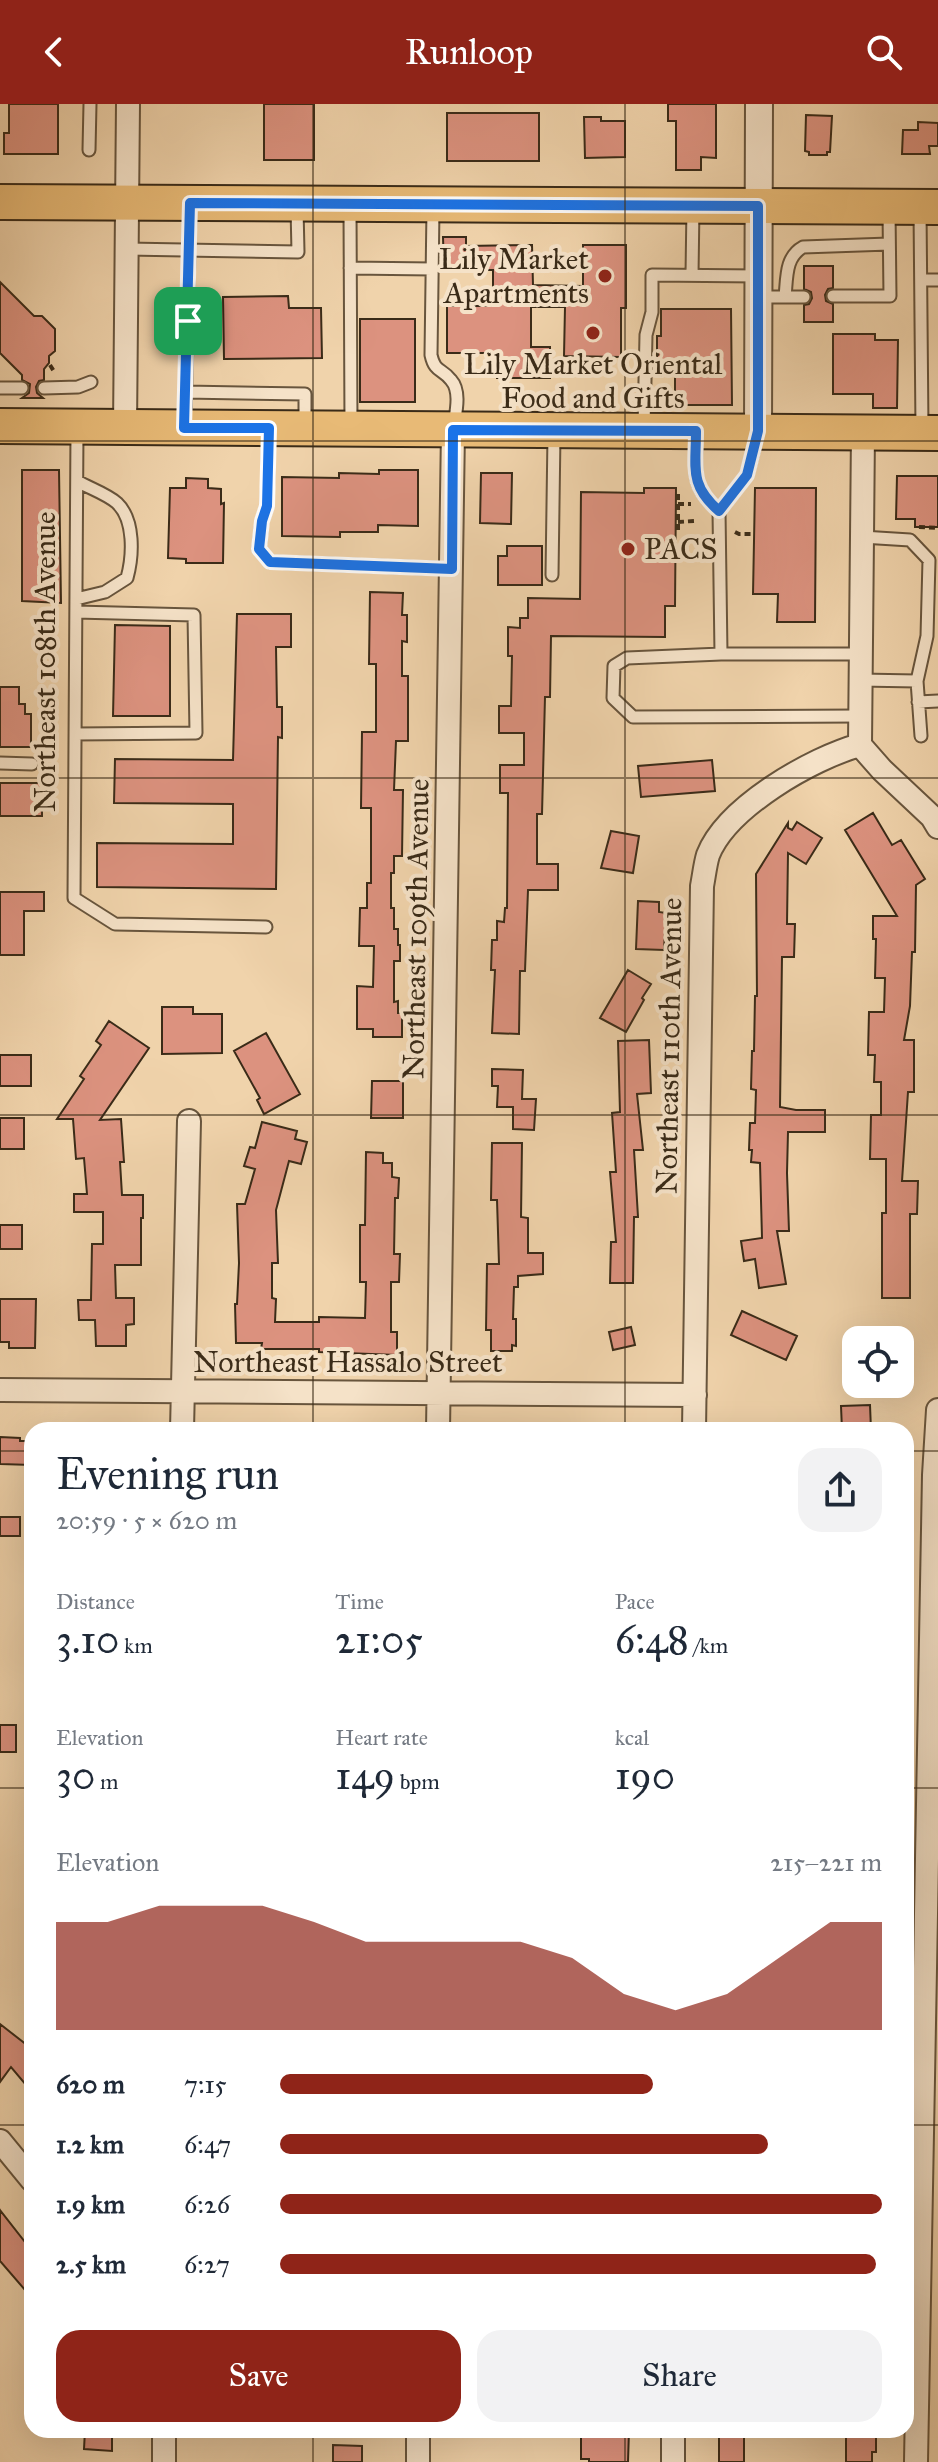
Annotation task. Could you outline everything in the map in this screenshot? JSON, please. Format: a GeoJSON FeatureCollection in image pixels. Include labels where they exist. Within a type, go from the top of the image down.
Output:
{"type":"FeatureCollection","features":[{"type":"Feature","properties":{"kind":"main road"},"geometry":{"type":"LineString","coordinates":[[0,202],[916,207]]}},
{"type":"Feature","properties":{"kind":"main road"},"geometry":{"type":"LineString","coordinates":[[0,426],[930,432]]}},
{"type":"Feature","properties":{"kind":"street"},"geometry":{"type":"LineString","coordinates":[[125,427],[128,104]]}},
{"type":"Feature","properties":{"kind":"street"},"geometry":{"type":"LineString","coordinates":[[758,431],[759,104]]}},
{"type":"Feature","properties":{"kind":"street","name":"Northeast 109th Avenue"},"geometry":{"type":"LineString","coordinates":[[438,1422],[453,430]]}},
{"type":"Feature","properties":{"kind":"street"},"geometry":{"type":"LineString","coordinates":[[863,432],[860,745],[932,817],[938,827]]}},
{"type":"Feature","properties":{"kind":"street","name":"Northeast 110th Avenue"},"geometry":{"type":"LineString","coordinates":[[694,1422],[702,886],[709,855],[727,825],[758,798],[826,757],[860,745]]}},
{"type":"Feature","properties":{"kind":"street"},"geometry":{"type":"LineString","coordinates":[[182,1422],[189,1121]]}},
{"type":"Feature","properties":{"kind":"street","name":"Northeast Hassalo Street"},"geometry":{"type":"LineString","coordinates":[[0,1390],[695,1395]]}},
{"type":"Feature","properties":{"kind":"street"},"geometry":{"type":"LineString","coordinates":[[916,2462],[921,2348],[934,1475],[938,1410]]}},
{"type":"Feature","properties":{"kind":"street"},"geometry":{"type":"LineString","coordinates":[[0,2141],[24,2170]]}},
{"type":"Feature","properties":{"kind":"street"},"geometry":{"type":"LineString","coordinates":[[164,2438],[164,2462]]}},
{"type":"Feature","properties":{"kind":"street"},"geometry":{"type":"LineString","coordinates":[[418,2438],[418,2462]]}},
{"type":"Feature","properties":{"kind":"street"},"geometry":{"type":"LineString","coordinates":[[673,2438],[673,2462]]}},
{"type":"Feature","properties":{"kind":"lane"},"geometry":{"type":"LineString","coordinates":[[89,150],[90,104]]}},
{"type":"Feature","properties":{"kind":"lane"},"geometry":{"type":"LineString","coordinates":[[184,428],[190,203]]}},
{"type":"Feature","properties":{"kind":"lane"},"geometry":{"type":"LineString","coordinates":[[127,249],[298,252],[297,203]]}},
{"type":"Feature","properties":{"kind":"lane"},"geometry":{"type":"LineString","coordinates":[[350,204],[351,429]]}},
{"type":"Feature","properties":{"kind":"lane"},"geometry":{"type":"LineString","coordinates":[[433,204],[431,355],[435,368],[452,380],[455,387],[457,403],[453,430]]}},
{"type":"Feature","properties":{"kind":"lane"},"geometry":{"type":"LineString","coordinates":[[692,275],[693,206]]}},
{"type":"Feature","properties":{"kind":"lane"},"geometry":{"type":"LineString","coordinates":[[833,296],[890,296],[889,244],[916,207]]}},
{"type":"Feature","properties":{"kind":"lane"},"geometry":{"type":"LineString","coordinates":[[916,207],[930,432]]}},
{"type":"Feature","properties":{"kind":"lane"},"geometry":{"type":"LineString","coordinates":[[785,297],[789,260],[794,252],[803,247],[889,244]]}},
{"type":"Feature","properties":{"kind":"lane"},"geometry":{"type":"LineString","coordinates":[[350,268],[433,269]]}},
{"type":"Feature","properties":{"kind":"lane"},"geometry":{"type":"LineString","coordinates":[[644,431],[646,335],[652,312],[652,275],[692,275],[758,287],[785,297],[804,297]]}},
{"type":"Feature","properties":{"kind":"lane"},"geometry":{"type":"LineString","coordinates":[[921,280],[938,280]]}},
{"type":"Feature","properties":{"kind":"lane"},"geometry":{"type":"LineString","coordinates":[[44,388],[78,387],[91,382]]}},
{"type":"Feature","properties":{"kind":"lane"},"geometry":{"type":"LineString","coordinates":[[0,388],[22,388]]}},
{"type":"Feature","properties":{"kind":"lane"},"geometry":{"type":"LineString","coordinates":[[185,392],[305,394],[305,428]]}},
{"type":"Feature","properties":{"kind":"lane","name":"Northeast 108th Avenue"},"geometry":{"type":"LineString","coordinates":[[77,427],[74,898],[115,924],[266,927]]}},
{"type":"Feature","properties":{"kind":"lane"},"geometry":{"type":"LineString","coordinates":[[269,428],[267,506],[259,549],[264,558],[270,562],[452,569]]}},
{"type":"Feature","properties":{"kind":"lane"},"geometry":{"type":"LineString","coordinates":[[552,575],[554,430]]}},
{"type":"Feature","properties":{"kind":"lane"},"geometry":{"type":"LineString","coordinates":[[696,431],[695,477],[698,487],[719,511]]}},
{"type":"Feature","properties":{"kind":"lane"},"geometry":{"type":"LineString","coordinates":[[721,654],[719,511],[747,475],[758,431]]}},
{"type":"Feature","properties":{"kind":"lane"},"geometry":{"type":"LineString","coordinates":[[76,606],[127,578],[131,538],[129,522],[117,503],[77,481]]}},
{"type":"Feature","properties":{"kind":"lane"},"geometry":{"type":"LineString","coordinates":[[862,537],[910,540],[929,560],[927,636],[917,681],[921,736]]}},
{"type":"Feature","properties":{"kind":"lane"},"geometry":{"type":"LineString","coordinates":[[75,734],[196,733],[194,615],[76,606]]}},
{"type":"Feature","properties":{"kind":"lane"},"geometry":{"type":"LineString","coordinates":[[860,716],[633,717],[613,698],[614,666],[627,658],[861,654]]}},
{"type":"Feature","properties":{"kind":"lane"},"geometry":{"type":"LineString","coordinates":[[860,680],[917,681]]}},
{"type":"Feature","properties":{"kind":"lane"},"geometry":{"type":"LineString","coordinates":[[918,702],[938,701]]}},
{"type":"Feature","properties":{"kind":"lane"},"geometry":{"type":"LineString","coordinates":[[0,763],[32,764]]}},
{"type":"Feature","properties":{"kind":"path"},"geometry":{"type":"LineString","coordinates":[[678,491],[678,530]]}},
{"type":"Feature","properties":{"kind":"path"},"geometry":{"type":"LineString","coordinates":[[678,522],[694,521]]}},
{"type":"Feature","properties":{"kind":"building"},"geometry":{"type":"Polygon","coordinates":[[[9,104],[58,104],[58,154],[4,154],[4,133],[9,133],[9,104]]]}},
{"type":"Feature","properties":{"kind":"building"},"geometry":{"type":"Polygon","coordinates":[[[264,104],[314,104],[314,160],[264,160],[264,104]]]}},
{"type":"Feature","properties":{"kind":"building"},"geometry":{"type":"Polygon","coordinates":[[[668,104],[716,104],[716,158],[701,157],[701,170],[676,170],[676,121],[668,121],[668,104]]]}},
{"type":"Feature","properties":{"kind":"building"},"geometry":{"type":"Polygon","coordinates":[[[447,113],[539,113],[539,161],[447,161],[447,113]]]}},
{"type":"Feature","properties":{"kind":"building"},"geometry":{"type":"Polygon","coordinates":[[[806,115],[832,116],[830,152],[827,155],[809,155],[805,151],[806,115]]]}},
{"type":"Feature","properties":{"kind":"building"},"geometry":{"type":"Polygon","coordinates":[[[584,117],[625,121],[625,157],[585,158],[584,117]]]}},
{"type":"Feature","properties":{"kind":"building"},"geometry":{"type":"Polygon","coordinates":[[[918,122],[938,123],[938,146],[929,146],[930,154],[902,154],[903,130],[918,130],[918,122]]]}},
{"type":"Feature","properties":{"kind":"building"},"geometry":{"type":"Polygon","coordinates":[[[443,237],[466,237],[466,246],[532,245],[533,285],[583,286],[583,245],[626,245],[626,308],[621,308],[621,357],[564,356],[565,307],[531,307],[531,347],[550,347],[550,378],[497,378],[497,353],[447,353],[447,306],[493,306],[493,270],[444,270],[443,237]]]}},
{"type":"Feature","properties":{"kind":"building"},"geometry":{"type":"Polygon","coordinates":[[[804,266],[833,266],[833,288],[828,289],[825,295],[826,301],[833,304],[833,322],[804,322],[804,305],[809,304],[812,298],[811,292],[804,289],[804,266]]]}},
{"type":"Feature","properties":{"kind":"building"},"geometry":{"type":"Polygon","coordinates":[[[0,282],[34,316],[42,316],[55,329],[55,351],[49,356],[49,363],[44,369],[44,380],[39,381],[36,387],[43,398],[22,398],[29,393],[30,384],[22,380],[22,375],[0,353],[0,282]]]}},
{"type":"Feature","properties":{"kind":"building"},"geometry":{"type":"Polygon","coordinates":[[[288,296],[289,308],[321,308],[322,358],[224,359],[223,297],[288,296]]]}},
{"type":"Feature","properties":{"kind":"building"},"geometry":{"type":"Polygon","coordinates":[[[661,309],[731,309],[732,405],[675,405],[675,376],[657,376],[661,309]]]}},
{"type":"Feature","properties":{"kind":"building"},"geometry":{"type":"Polygon","coordinates":[[[360,319],[415,319],[415,402],[360,402],[360,319]]]}},
{"type":"Feature","properties":{"kind":"building"},"geometry":{"type":"Polygon","coordinates":[[[833,334],[875,334],[875,340],[898,340],[897,408],[873,408],[873,394],[833,394],[833,334]]]}},
{"type":"Feature","properties":{"kind":"building"},"geometry":{"type":"Polygon","coordinates":[[[22,470],[59,470],[61,603],[22,601],[22,470]]]}},
{"type":"Feature","properties":{"kind":"building"},"geometry":{"type":"Polygon","coordinates":[[[379,470],[418,470],[418,526],[378,525],[378,532],[340,532],[340,537],[282,536],[282,477],[339,478],[339,473],[379,474],[379,470]]]}},
{"type":"Feature","properties":{"kind":"building"},"geometry":{"type":"Polygon","coordinates":[[[481,473],[512,473],[511,524],[480,523],[481,473]]]}},
{"type":"Feature","properties":{"kind":"building"},"geometry":{"type":"Polygon","coordinates":[[[897,476],[938,476],[938,527],[915,527],[915,519],[896,519],[897,476]]]}},
{"type":"Feature","properties":{"kind":"building"},"geometry":{"type":"Polygon","coordinates":[[[186,478],[208,479],[208,488],[221,489],[221,504],[224,503],[223,563],[186,563],[186,559],[168,558],[170,488],[186,488],[186,478]]]}},
{"type":"Feature","properties":{"kind":"building"},"geometry":{"type":"Polygon","coordinates":[[[644,488],[676,488],[675,606],[665,606],[665,637],[551,636],[550,697],[545,697],[542,814],[537,814],[537,864],[558,864],[558,890],[528,890],[525,971],[520,971],[519,1034],[492,1033],[495,970],[491,970],[492,940],[497,940],[497,921],[504,922],[507,908],[508,793],[500,793],[500,765],[524,765],[524,733],[499,733],[499,706],[511,706],[512,656],[508,656],[508,627],[520,628],[520,618],[528,618],[528,598],[580,599],[581,492],[644,493],[644,488]]]}},
{"type":"Feature","properties":{"kind":"building"},"geometry":{"type":"Polygon","coordinates":[[[755,488],[816,488],[815,622],[777,622],[778,594],[753,594],[755,488]]]}},
{"type":"Feature","properties":{"kind":"building"},"geometry":{"type":"Polygon","coordinates":[[[507,546],[542,546],[542,585],[498,585],[498,556],[507,556],[507,546]]]}},
{"type":"Feature","properties":{"kind":"building"},"geometry":{"type":"Polygon","coordinates":[[[370,592],[403,593],[402,615],[407,615],[407,642],[402,641],[402,676],[408,676],[408,741],[396,741],[394,790],[403,790],[402,856],[394,856],[394,873],[391,873],[391,908],[394,908],[394,929],[398,929],[400,945],[400,961],[394,961],[394,1002],[398,1001],[398,1013],[402,1013],[402,1037],[373,1037],[373,1029],[357,1029],[357,986],[373,987],[374,946],[359,946],[360,908],[367,908],[367,883],[371,883],[371,808],[361,808],[362,732],[376,732],[376,664],[369,664],[370,592]]]}},
{"type":"Feature","properties":{"kind":"building"},"geometry":{"type":"Polygon","coordinates":[[[237,614],[291,614],[291,647],[276,647],[277,707],[282,707],[282,738],[278,737],[276,889],[97,887],[97,843],[233,844],[233,804],[114,803],[115,759],[233,760],[237,614]]]}},
{"type":"Feature","properties":{"kind":"building"},"geometry":{"type":"Polygon","coordinates":[[[115,625],[170,626],[170,716],[113,716],[115,625]]]}},
{"type":"Feature","properties":{"kind":"building"},"geometry":{"type":"Polygon","coordinates":[[[0,687],[19,687],[19,704],[25,704],[25,714],[31,714],[31,747],[0,747],[0,687]]]}},
{"type":"Feature","properties":{"kind":"building"},"geometry":{"type":"Polygon","coordinates":[[[712,760],[715,791],[641,797],[638,766],[712,760]]]}},
{"type":"Feature","properties":{"kind":"building"},"geometry":{"type":"Polygon","coordinates":[[[0,783],[42,783],[42,816],[0,816],[0,783]]]}},
{"type":"Feature","properties":{"kind":"building"},"geometry":{"type":"Polygon","coordinates":[[[873,813],[892,845],[901,840],[925,879],[916,885],[915,952],[912,952],[910,1006],[904,1040],[914,1040],[914,1092],[908,1092],[902,1181],[918,1181],[917,1214],[910,1214],[910,1298],[882,1298],[882,1213],[886,1213],[886,1159],[870,1159],[871,1115],[881,1115],[881,1082],[874,1082],[875,1055],[868,1055],[869,1012],[884,1012],[885,978],[875,978],[873,916],[897,916],[845,830],[873,813]]]}},
{"type":"Feature","properties":{"kind":"building"},"geometry":{"type":"Polygon","coordinates":[[[797,822],[822,838],[806,864],[788,853],[787,924],[795,924],[794,957],[782,957],[780,1107],[825,1110],[825,1132],[788,1132],[789,1231],[777,1231],[786,1284],[759,1288],[755,1259],[744,1261],[741,1241],[762,1238],[760,1163],[751,1162],[752,1150],[749,1150],[750,1123],[755,1123],[756,1090],[751,1089],[757,996],[756,874],[788,823],[788,828],[792,830],[797,822]]]}},
{"type":"Feature","properties":{"kind":"building"},"geometry":{"type":"Polygon","coordinates":[[[611,831],[639,836],[633,873],[601,868],[611,831]]]}},
{"type":"Feature","properties":{"kind":"building"},"geometry":{"type":"Polygon","coordinates":[[[0,892],[44,892],[44,911],[24,911],[24,955],[0,955],[0,892]]]}},
{"type":"Feature","properties":{"kind":"building"},"geometry":{"type":"Polygon","coordinates":[[[638,901],[659,902],[659,912],[666,913],[664,950],[636,949],[638,901]]]}},
{"type":"Feature","properties":{"kind":"building"},"geometry":{"type":"Polygon","coordinates":[[[628,970],[651,984],[626,1032],[600,1018],[628,970]]]}},
{"type":"Feature","properties":{"kind":"building"},"geometry":{"type":"Polygon","coordinates":[[[162,1007],[193,1007],[193,1014],[222,1014],[222,1053],[162,1054],[162,1007]]]}},
{"type":"Feature","properties":{"kind":"building"},"geometry":{"type":"Polygon","coordinates":[[[109,1021],[149,1048],[100,1120],[121,1119],[124,1162],[120,1162],[122,1195],[143,1195],[141,1265],[115,1265],[116,1298],[134,1298],[134,1324],[126,1325],[126,1346],[96,1346],[95,1320],[79,1320],[78,1300],[91,1300],[92,1244],[103,1244],[103,1212],[74,1212],[74,1194],[87,1194],[84,1158],[76,1159],[73,1119],[57,1119],[84,1079],[80,1076],[101,1045],[96,1041],[109,1021]]]}},
{"type":"Feature","properties":{"kind":"building"},"geometry":{"type":"Polygon","coordinates":[[[266,1033],[300,1094],[264,1114],[257,1100],[260,1098],[234,1051],[266,1033]]]}},
{"type":"Feature","properties":{"kind":"building"},"geometry":{"type":"Polygon","coordinates":[[[649,1040],[651,1093],[637,1094],[643,1150],[634,1150],[638,1217],[634,1217],[633,1283],[610,1283],[611,1242],[616,1242],[610,1172],[616,1172],[612,1113],[620,1112],[618,1041],[649,1040]]]}},
{"type":"Feature","properties":{"kind":"building"},"geometry":{"type":"Polygon","coordinates":[[[0,1055],[31,1055],[31,1086],[0,1086],[0,1055]]]}},
{"type":"Feature","properties":{"kind":"building"},"geometry":{"type":"Polygon","coordinates":[[[492,1069],[523,1070],[522,1099],[536,1099],[534,1130],[513,1129],[513,1107],[497,1107],[498,1086],[492,1086],[492,1069]]]}},
{"type":"Feature","properties":{"kind":"building"},"geometry":{"type":"Polygon","coordinates":[[[372,1081],[403,1081],[403,1118],[371,1118],[372,1081]]]}},
{"type":"Feature","properties":{"kind":"building"},"geometry":{"type":"Polygon","coordinates":[[[0,1118],[24,1118],[24,1149],[0,1149],[0,1118]]]}},
{"type":"Feature","properties":{"kind":"building"},"geometry":{"type":"Polygon","coordinates":[[[262,1122],[297,1131],[295,1139],[307,1142],[301,1164],[289,1161],[276,1210],[278,1263],[272,1263],[275,1322],[319,1322],[319,1317],[365,1318],[366,1282],[360,1282],[360,1225],[365,1225],[366,1152],[383,1153],[383,1163],[392,1163],[392,1177],[399,1178],[398,1198],[395,1198],[394,1254],[400,1254],[399,1282],[391,1282],[391,1332],[397,1332],[397,1355],[319,1352],[319,1349],[261,1349],[262,1343],[236,1343],[235,1304],[239,1263],[237,1204],[245,1204],[255,1169],[244,1166],[250,1147],[255,1148],[262,1122]]]}},
{"type":"Feature","properties":{"kind":"building"},"geometry":{"type":"Polygon","coordinates":[[[492,1143],[522,1143],[521,1217],[528,1218],[528,1253],[543,1253],[543,1274],[518,1276],[518,1287],[514,1287],[516,1346],[512,1345],[512,1351],[491,1351],[491,1330],[486,1330],[487,1264],[499,1264],[497,1200],[491,1200],[492,1143]]]}},
{"type":"Feature","properties":{"kind":"building"},"geometry":{"type":"Polygon","coordinates":[[[0,1225],[22,1225],[22,1249],[0,1249],[0,1225]]]}},
{"type":"Feature","properties":{"kind":"building"},"geometry":{"type":"Polygon","coordinates":[[[0,1299],[36,1299],[35,1348],[9,1348],[9,1342],[0,1342],[0,1299]]]}},
{"type":"Feature","properties":{"kind":"building"},"geometry":{"type":"Polygon","coordinates":[[[742,1311],[797,1336],[786,1360],[731,1335],[742,1311]]]}},
{"type":"Feature","properties":{"kind":"building"},"geometry":{"type":"Polygon","coordinates":[[[631,1327],[635,1345],[613,1350],[609,1332],[631,1327]]]}},
{"type":"Feature","properties":{"kind":"building"},"geometry":{"type":"Polygon","coordinates":[[[870,1405],[871,1422],[842,1422],[841,1406],[870,1405]]]}},
{"type":"Feature","properties":{"kind":"building"},"geometry":{"type":"Polygon","coordinates":[[[0,1437],[24,1441],[24,1465],[0,1464],[0,1437]]]}},
{"type":"Feature","properties":{"kind":"building"},"geometry":{"type":"Polygon","coordinates":[[[0,1517],[20,1517],[20,1536],[0,1536],[0,1517]]]}},
{"type":"Feature","properties":{"kind":"building"},"geometry":{"type":"Polygon","coordinates":[[[0,1725],[16,1725],[16,1752],[0,1752],[0,1725]]]}},
{"type":"Feature","properties":{"kind":"building"},"geometry":{"type":"Polygon","coordinates":[[[0,2024],[24,2043],[24,2082],[11,2067],[0,2082],[0,2024]]]}},
{"type":"Feature","properties":{"kind":"building"},"geometry":{"type":"Polygon","coordinates":[[[0,2210],[24,2241],[24,2289],[0,2261],[0,2210]]]}},
{"type":"Feature","properties":{"kind":"building"},"geometry":{"type":"Polygon","coordinates":[[[85,2438],[112,2438],[112,2451],[84,2449],[85,2438]]]}},
{"type":"Feature","properties":{"kind":"building"},"geometry":{"type":"Polygon","coordinates":[[[581,2438],[629,2438],[628,2462],[589,2462],[589,2459],[581,2459],[581,2438]]]}},
{"type":"Feature","properties":{"kind":"building"},"geometry":{"type":"Polygon","coordinates":[[[719,2438],[744,2438],[744,2462],[719,2462],[719,2438]]]}},
{"type":"Feature","properties":{"kind":"building"},"geometry":{"type":"Polygon","coordinates":[[[846,2438],[876,2438],[872,2462],[846,2462],[846,2438]]]}},
{"type":"Feature","properties":{"kind":"building"},"geometry":{"type":"Polygon","coordinates":[[[333,2445],[362,2446],[362,2462],[333,2462],[333,2445]]]}},
{"type":"Feature","properties":{"kind":"place","name":"Lily Market Apartments"},"geometry":{"type":"Point","coordinates":[605,276]}},
{"type":"Feature","properties":{"kind":"place","name":"Lily Market Oriental Food and Gifts"},"geometry":{"type":"Point","coordinates":[593,333]}},
{"type":"Feature","properties":{"kind":"place","name":"PACS"},"geometry":{"type":"Point","coordinates":[628,549]}},
{"type":"Feature","properties":{"kind":"route"},"geometry":{"type":"LineString","coordinates":[[190,203],[758,206],[758,431],[747,475],[719,511],[698,487],[695,477],[696,431],[453,430],[452,569],[270,562],[264,558],[259,549],[267,506],[269,428],[184,428],[188,321],[190,203]]}}]}
